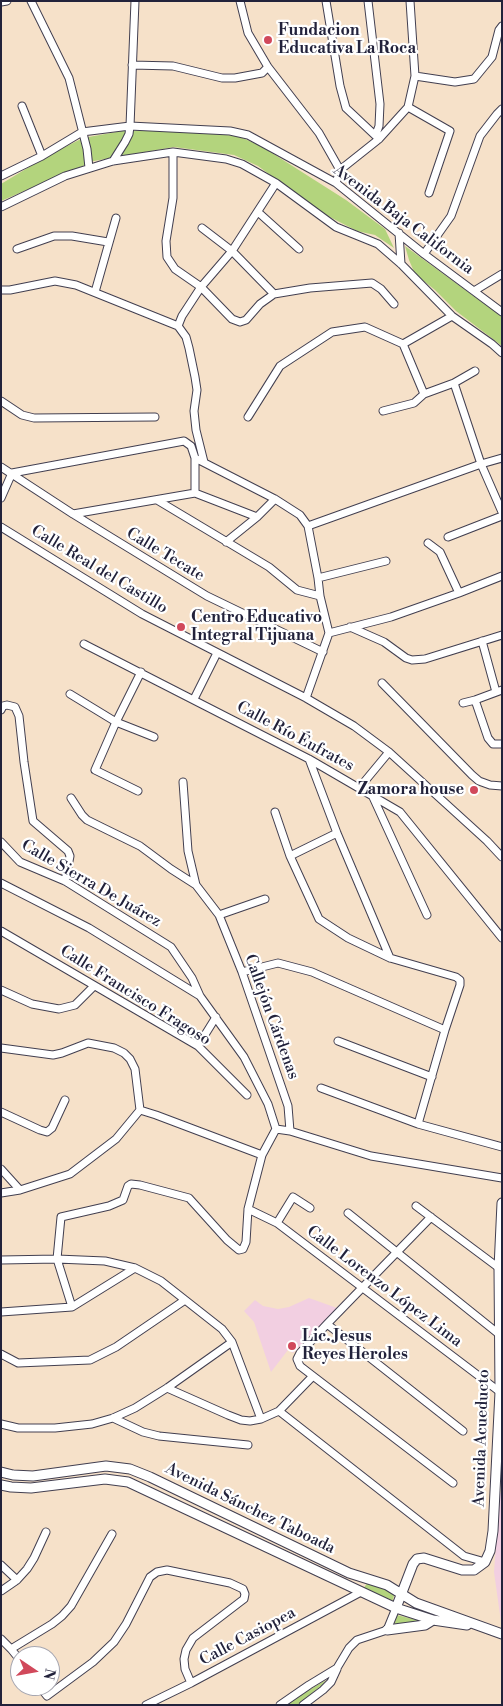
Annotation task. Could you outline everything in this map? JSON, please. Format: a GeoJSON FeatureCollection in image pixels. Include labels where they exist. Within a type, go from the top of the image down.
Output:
{"type":"FeatureCollection","features":[{"type":"Feature","properties":{"kind":"main road","name":"Avenida Acueducto"},"geometry":{"type":"LineString","coordinates":[[485,1562],[490,1551],[493,1532],[500,1392],[499,1268],[502,1203]]}},
{"type":"Feature","properties":{"kind":"main road","name":"Avenida Sánchez Taboada"},"geometry":{"type":"LineString","coordinates":[[1,1472],[33,1476],[106,1466],[130,1470],[150,1477],[349,1573],[387,1585],[416,1603],[502,1634]]}},
{"type":"Feature","properties":{"kind":"main road","name":"Avenida Sánchez Taboada"},"geometry":{"type":"LineString","coordinates":[[1,1485],[31,1488],[105,1479],[128,1482],[396,1608],[433,1620],[475,1625]]}},
{"type":"Feature","properties":{"kind":"main road"},"geometry":{"type":"LineString","coordinates":[[396,1608],[413,1564],[417,1560],[424,1558],[462,1570],[474,1570],[485,1562]]}},
{"type":"Feature","properties":{"kind":"main road"},"geometry":{"type":"LineString","coordinates":[[361,1592],[362,1584],[368,1579]]}},
{"type":"Feature","properties":{"kind":"main road"},"geometry":{"type":"LineString","coordinates":[[387,1630],[425,1625],[433,1620]]}},
{"type":"Feature","properties":{"kind":"street"},"geometry":{"type":"LineString","coordinates":[[1,2],[7,1]]}},
{"type":"Feature","properties":{"kind":"street"},"geometry":{"type":"LineString","coordinates":[[31,1],[69,78],[87,149],[89,168]]}},
{"type":"Feature","properties":{"kind":"street"},"geometry":{"type":"LineString","coordinates":[[113,161],[129,134],[136,1]]}},
{"type":"Feature","properties":{"kind":"street"},"geometry":{"type":"LineString","coordinates":[[240,1],[248,33],[268,67],[320,132],[340,170]]}},
{"type":"Feature","properties":{"kind":"street"},"geometry":{"type":"LineString","coordinates":[[326,1],[340,86],[346,108],[377,136]]}},
{"type":"Feature","properties":{"kind":"street"},"geometry":{"type":"LineString","coordinates":[[368,1],[380,104],[377,136]]}},
{"type":"Feature","properties":{"kind":"street"},"geometry":{"type":"LineString","coordinates":[[336,183],[340,170],[408,107],[416,76],[410,1]]}},
{"type":"Feature","properties":{"kind":"street"},"geometry":{"type":"LineString","coordinates":[[416,76],[455,82],[474,79],[492,58],[499,30],[502,26]]}},
{"type":"Feature","properties":{"kind":"street"},"geometry":{"type":"LineString","coordinates":[[132,64],[173,66],[222,78],[235,78],[262,73],[268,67]]}},
{"type":"Feature","properties":{"kind":"street"},"geometry":{"type":"LineString","coordinates":[[22,106],[42,156]]}},
{"type":"Feature","properties":{"kind":"street"},"geometry":{"type":"LineString","coordinates":[[408,107],[450,131],[429,193]]}},
{"type":"Feature","properties":{"kind":"street"},"geometry":{"type":"LineString","coordinates":[[424,254],[451,216],[480,136],[502,109]]}},
{"type":"Feature","properties":{"kind":"street","name":"Avenida Baja California"},"geometry":{"type":"LineString","coordinates":[[1,176],[42,156],[82,132],[130,126],[230,131],[248,135],[336,183],[424,254],[502,312]]}},
{"type":"Feature","properties":{"kind":"street"},"geometry":{"type":"LineString","coordinates":[[173,152],[173,198],[166,242],[168,258],[175,269],[202,287],[232,319],[240,322],[246,320],[260,304],[274,294],[310,288],[372,283],[382,289],[394,304]]}},
{"type":"Feature","properties":{"kind":"street"},"geometry":{"type":"LineString","coordinates":[[1,207],[65,176],[113,161],[173,152],[226,159],[242,164],[276,183],[336,227],[378,244],[401,264],[452,316],[502,353]]}},
{"type":"Feature","properties":{"kind":"street"},"geometry":{"type":"LineString","coordinates":[[178,326],[182,316],[202,287],[232,251],[276,183]]}},
{"type":"Feature","properties":{"kind":"street"},"geometry":{"type":"LineString","coordinates":[[258,212],[299,249]]}},
{"type":"Feature","properties":{"kind":"street"},"geometry":{"type":"LineString","coordinates":[[95,292],[116,218]]}},
{"type":"Feature","properties":{"kind":"street"},"geometry":{"type":"LineString","coordinates":[[202,228],[232,251],[274,294]]}},
{"type":"Feature","properties":{"kind":"street"},"geometry":{"type":"LineString","coordinates":[[399,233],[401,264]]}},
{"type":"Feature","properties":{"kind":"street"},"geometry":{"type":"LineString","coordinates":[[17,249],[54,236],[72,236],[108,242]]}},
{"type":"Feature","properties":{"kind":"street"},"geometry":{"type":"LineString","coordinates":[[474,291],[502,274]]}},
{"type":"Feature","properties":{"kind":"street"},"geometry":{"type":"LineString","coordinates":[[1,290],[10,290],[54,281],[76,285],[178,326],[186,337],[190,348],[197,390],[194,411],[196,430],[204,462]]}},
{"type":"Feature","properties":{"kind":"street"},"geometry":{"type":"LineString","coordinates":[[403,344],[452,316]]}},
{"type":"Feature","properties":{"kind":"street"},"geometry":{"type":"LineString","coordinates":[[248,417],[280,366],[332,332],[366,327],[403,344],[424,394]]}},
{"type":"Feature","properties":{"kind":"street"},"geometry":{"type":"LineString","coordinates":[[383,411],[414,403],[424,394],[454,383],[475,370]]}},
{"type":"Feature","properties":{"kind":"street"},"geometry":{"type":"LineString","coordinates":[[448,537],[502,514],[481,464],[454,383]]}},
{"type":"Feature","properties":{"kind":"street"},"geometry":{"type":"LineString","coordinates":[[1,401],[22,415],[34,418],[155,417]]}},
{"type":"Feature","properties":{"kind":"street"},"geometry":{"type":"LineString","coordinates":[[1,498],[12,473],[180,442],[187,442],[191,446],[195,458],[195,493]]}},
{"type":"Feature","properties":{"kind":"street"},"geometry":{"type":"LineString","coordinates":[[195,458],[275,499],[300,515],[308,526],[320,596],[329,633],[306,698]]}},
{"type":"Feature","properties":{"kind":"street"},"geometry":{"type":"LineString","coordinates":[[308,526],[502,458]]}},
{"type":"Feature","properties":{"kind":"street","name":"Calle Tecate"},"geometry":{"type":"LineString","coordinates":[[1,467],[206,596],[322,652]]}},
{"type":"Feature","properties":{"kind":"street"},"geometry":{"type":"LineString","coordinates":[[73,514],[195,493],[257,517]]}},
{"type":"Feature","properties":{"kind":"street"},"geometry":{"type":"LineString","coordinates":[[226,542],[257,517],[275,499]]}},
{"type":"Feature","properties":{"kind":"street"},"geometry":{"type":"LineString","coordinates":[[157,500],[269,567],[298,590],[320,596]]}},
{"type":"Feature","properties":{"kind":"street","name":"Calle Real del Castillo"},"geometry":{"type":"LineString","coordinates":[[1,527],[142,614],[306,698],[354,726],[389,752],[502,856]]}},
{"type":"Feature","properties":{"kind":"street"},"geometry":{"type":"LineString","coordinates":[[428,543],[440,552],[459,593]]}},
{"type":"Feature","properties":{"kind":"street"},"geometry":{"type":"LineString","coordinates":[[318,578],[386,561]]}},
{"type":"Feature","properties":{"kind":"street"},"geometry":{"type":"LineString","coordinates":[[329,633],[391,617],[502,576]]}},
{"type":"Feature","properties":{"kind":"street"},"geometry":{"type":"LineString","coordinates":[[350,627],[384,642],[406,658],[412,660],[425,659],[502,635]]}},
{"type":"Feature","properties":{"kind":"street"},"geometry":{"type":"LineString","coordinates":[[464,703],[499,691],[482,641]]}},
{"type":"Feature","properties":{"kind":"street","name":"Calle Río Éufrates"},"geometry":{"type":"LineString","coordinates":[[84,644],[309,759],[400,812],[502,938]]}},
{"type":"Feature","properties":{"kind":"street"},"geometry":{"type":"LineString","coordinates":[[194,700],[217,653]]}},
{"type":"Feature","properties":{"kind":"street"},"geometry":{"type":"LineString","coordinates":[[138,791],[95,770],[141,672]]}},
{"type":"Feature","properties":{"kind":"street"},"geometry":{"type":"LineString","coordinates":[[382,683],[472,775],[490,785],[502,786]]}},
{"type":"Feature","properties":{"kind":"street"},"geometry":{"type":"LineString","coordinates":[[70,694],[116,722],[154,738]]}},
{"type":"Feature","properties":{"kind":"street"},"geometry":{"type":"LineString","coordinates":[[475,700],[488,738],[493,744],[502,744]]}},
{"type":"Feature","properties":{"kind":"street"},"geometry":{"type":"LineString","coordinates":[[2,708],[7,705],[15,707],[19,716],[24,762],[34,821],[68,851],[70,856],[65,882]]}},
{"type":"Feature","properties":{"kind":"street"},"geometry":{"type":"LineString","coordinates":[[360,787],[389,752]]}},
{"type":"Feature","properties":{"kind":"street"},"geometry":{"type":"LineString","coordinates":[[309,759],[337,833],[390,958]]}},
{"type":"Feature","properties":{"kind":"street","name":"Callejón Cárdenas"},"geometry":{"type":"LineString","coordinates":[[183,782],[188,851],[196,885],[219,915],[242,972],[288,1106],[290,1131]]}},
{"type":"Feature","properties":{"kind":"street"},"geometry":{"type":"LineString","coordinates":[[372,795],[426,915]]}},
{"type":"Feature","properties":{"kind":"street"},"geometry":{"type":"LineString","coordinates":[[71,798],[87,820],[140,846],[196,885]]}},
{"type":"Feature","properties":{"kind":"street"},"geometry":{"type":"LineString","coordinates":[[275,812],[290,856],[319,919],[348,938],[390,958],[456,977],[460,980],[460,986],[445,1030],[418,1124]]}},
{"type":"Feature","properties":{"kind":"street"},"geometry":{"type":"LineString","coordinates":[[290,856],[337,833]]}},
{"type":"Feature","properties":{"kind":"street"},"geometry":{"type":"LineString","coordinates":[[487,841],[502,850]]}},
{"type":"Feature","properties":{"kind":"street","name":"Calle Sierra De Juárez"},"geometry":{"type":"LineString","coordinates":[[1,842],[20,862],[65,882],[171,947],[192,978],[200,996]]}},
{"type":"Feature","properties":{"kind":"street"},"geometry":{"type":"LineString","coordinates":[[1,882],[89,928],[200,996],[244,1057],[268,1104],[276,1129],[262,1154],[248,1209],[246,1242],[243,1249],[239,1250],[227,1240],[190,1198],[140,1185],[131,1184],[128,1186],[123,1200],[109,1206],[62,1217],[57,1259],[72,1307]]}},
{"type":"Feature","properties":{"kind":"street"},"geometry":{"type":"LineString","coordinates":[[219,915],[265,899]]}},
{"type":"Feature","properties":{"kind":"street","name":"Calle Francisco Fragoso"},"geometry":{"type":"LineString","coordinates":[[1,931],[198,1046],[247,1094]]}},
{"type":"Feature","properties":{"kind":"street"},"geometry":{"type":"LineString","coordinates":[[242,972],[278,963],[312,972],[445,1030]]}},
{"type":"Feature","properties":{"kind":"street"},"geometry":{"type":"LineString","coordinates":[[1,990],[32,1004],[59,1009],[75,1005],[94,986]]}},
{"type":"Feature","properties":{"kind":"street"},"geometry":{"type":"LineString","coordinates":[[198,1046],[216,1017]]}},
{"type":"Feature","properties":{"kind":"street"},"geometry":{"type":"LineString","coordinates":[[338,1041],[432,1076]]}},
{"type":"Feature","properties":{"kind":"street"},"geometry":{"type":"LineString","coordinates":[[1,1048],[53,1055],[88,1044],[114,1048],[124,1052],[130,1058],[135,1069],[140,1110],[116,1139],[70,1174],[20,1190],[1,1193]]}},
{"type":"Feature","properties":{"kind":"street"},"geometry":{"type":"LineString","coordinates":[[321,1088],[418,1124],[502,1147]]}},
{"type":"Feature","properties":{"kind":"street"},"geometry":{"type":"LineString","coordinates":[[1,1112],[47,1132],[52,1128],[66,1100]]}},
{"type":"Feature","properties":{"kind":"street"},"geometry":{"type":"LineString","coordinates":[[140,1110],[262,1154]]}},
{"type":"Feature","properties":{"kind":"street"},"geometry":{"type":"LineString","coordinates":[[276,1129],[290,1131],[371,1156],[502,1178]]}},
{"type":"Feature","properties":{"kind":"street"},"geometry":{"type":"LineString","coordinates":[[1,1169],[20,1190]]}},
{"type":"Feature","properties":{"kind":"street"},"geometry":{"type":"LineString","coordinates":[[277,1223],[293,1197],[310,1208]]}},
{"type":"Feature","properties":{"kind":"street"},"geometry":{"type":"LineString","coordinates":[[416,1206],[499,1268]]}},
{"type":"Feature","properties":{"kind":"street","name":"Calle Lorenzo López Lima"},"geometry":{"type":"LineString","coordinates":[[248,1209],[277,1223],[500,1392]]}},
{"type":"Feature","properties":{"kind":"street"},"geometry":{"type":"LineString","coordinates":[[348,1213],[500,1335]]}},
{"type":"Feature","properties":{"kind":"street"},"geometry":{"type":"LineString","coordinates":[[431,1217],[327,1324],[300,1353],[297,1359],[300,1366],[312,1376],[453,1483]]}},
{"type":"Feature","properties":{"kind":"street"},"geometry":{"type":"LineString","coordinates":[[1,1260],[57,1259],[105,1262],[135,1268],[161,1281],[222,1329],[232,1342],[261,1419]]}},
{"type":"Feature","properties":{"kind":"street"},"geometry":{"type":"LineString","coordinates":[[1,1312],[72,1307],[135,1268]]}},
{"type":"Feature","properties":{"kind":"street"},"geometry":{"type":"LineString","coordinates":[[1,1354],[18,1363],[90,1360],[116,1346],[185,1300]]}},
{"type":"Feature","properties":{"kind":"street"},"geometry":{"type":"LineString","coordinates":[[327,1324],[462,1431]]}},
{"type":"Feature","properties":{"kind":"street"},"geometry":{"type":"LineString","coordinates":[[1,1424],[18,1428],[55,1428],[92,1424],[113,1418],[135,1408],[167,1388],[232,1342]]}},
{"type":"Feature","properties":{"kind":"street"},"geometry":{"type":"LineString","coordinates":[[167,1388],[241,1420],[250,1421],[261,1419],[279,1411],[312,1376]]}},
{"type":"Feature","properties":{"kind":"street"},"geometry":{"type":"LineString","coordinates":[[279,1411],[464,1556],[485,1562]]}},
{"type":"Feature","properties":{"kind":"street"},"geometry":{"type":"LineString","coordinates":[[113,1418],[143,1432],[159,1436],[248,1445]]}},
{"type":"Feature","properties":{"kind":"street"},"geometry":{"type":"LineString","coordinates":[[1,1591],[17,1580],[34,1558],[46,1532]]}},
{"type":"Feature","properties":{"kind":"street"},"geometry":{"type":"LineString","coordinates":[[16,1646],[52,1624],[71,1606],[112,1534]]}},
{"type":"Feature","properties":{"kind":"street"},"geometry":{"type":"LineString","coordinates":[[1,1565],[17,1580]]}},
{"type":"Feature","properties":{"kind":"street"},"geometry":{"type":"LineString","coordinates":[[60,1686],[93,1662],[114,1642],[126,1624],[150,1577],[157,1572],[167,1570],[230,1583],[243,1589],[245,1594],[244,1599],[193,1638],[186,1650],[184,1659],[185,1669],[191,1683]]}},
{"type":"Feature","properties":{"kind":"street","name":"Calle Casiopea"},"geometry":{"type":"LineString","coordinates":[[146,1705],[361,1592]]}},
{"type":"Feature","properties":{"kind":"street"},"geometry":{"type":"LineString","coordinates":[[302,1705],[331,1682],[354,1643],[364,1637],[387,1630],[396,1608]]}},
{"type":"Feature","properties":{"kind":"street"},"geometry":{"type":"LineString","coordinates":[[1,1639],[10,1648]]}},
{"type":"Feature","properties":{"kind":"street"},"geometry":{"type":"LineString","coordinates":[[280,1705],[338,1668]]}},
{"type":"Feature","properties":{"kind":"shaded area"},"geometry":{"type":"Polygon","coordinates":[[[309,1298],[337,1308],[293,1353],[288,1350],[271,1372],[254,1322],[244,1311],[255,1300],[263,1306],[278,1309],[289,1307],[309,1298]]]}},
{"type":"Feature","properties":{"kind":"shaded area"},"geometry":{"type":"Polygon","coordinates":[[[500,1493],[502,1493],[502,1629],[494,1572],[500,1493]]]}},
{"type":"Feature","properties":{"kind":"green space"},"geometry":{"type":"Polygon","coordinates":[[[164,130],[238,136],[261,146],[346,200],[385,229],[394,248],[375,235],[357,231],[322,213],[258,166],[234,155],[174,147],[94,161],[1,201],[1,184],[49,155],[83,138],[122,131],[164,130]]]}},
{"type":"Feature","properties":{"kind":"green space"},"geometry":{"type":"Polygon","coordinates":[[[405,246],[501,316],[502,346],[456,311],[435,290],[415,274],[405,246]]]}},
{"type":"Feature","properties":{"kind":"green space"},"geometry":{"type":"Polygon","coordinates":[[[368,1582],[373,1582],[393,1592],[392,1602],[363,1589],[368,1582]]]}},
{"type":"Feature","properties":{"kind":"green space"},"geometry":{"type":"Polygon","coordinates":[[[397,1615],[424,1622],[394,1626],[397,1615]]]}},
{"type":"Feature","properties":{"kind":"green space"},"geometry":{"type":"Polygon","coordinates":[[[326,1680],[297,1705],[284,1705],[326,1680]]]}},
{"type":"Feature","properties":{"kind":"place","name":"Fundacion Educativa La Roca"},"geometry":{"type":"Point","coordinates":[268,40]}},
{"type":"Feature","properties":{"kind":"place","name":"Centro Educativo Integral Tijuana"},"geometry":{"type":"Point","coordinates":[181,627]}},
{"type":"Feature","properties":{"kind":"place","name":"Zamora house"},"geometry":{"type":"Point","coordinates":[474,790]}},
{"type":"Feature","properties":{"kind":"place","name":"Lic. Jesus Reyes Heroles"},"geometry":{"type":"Point","coordinates":[292,1346]}}]}
